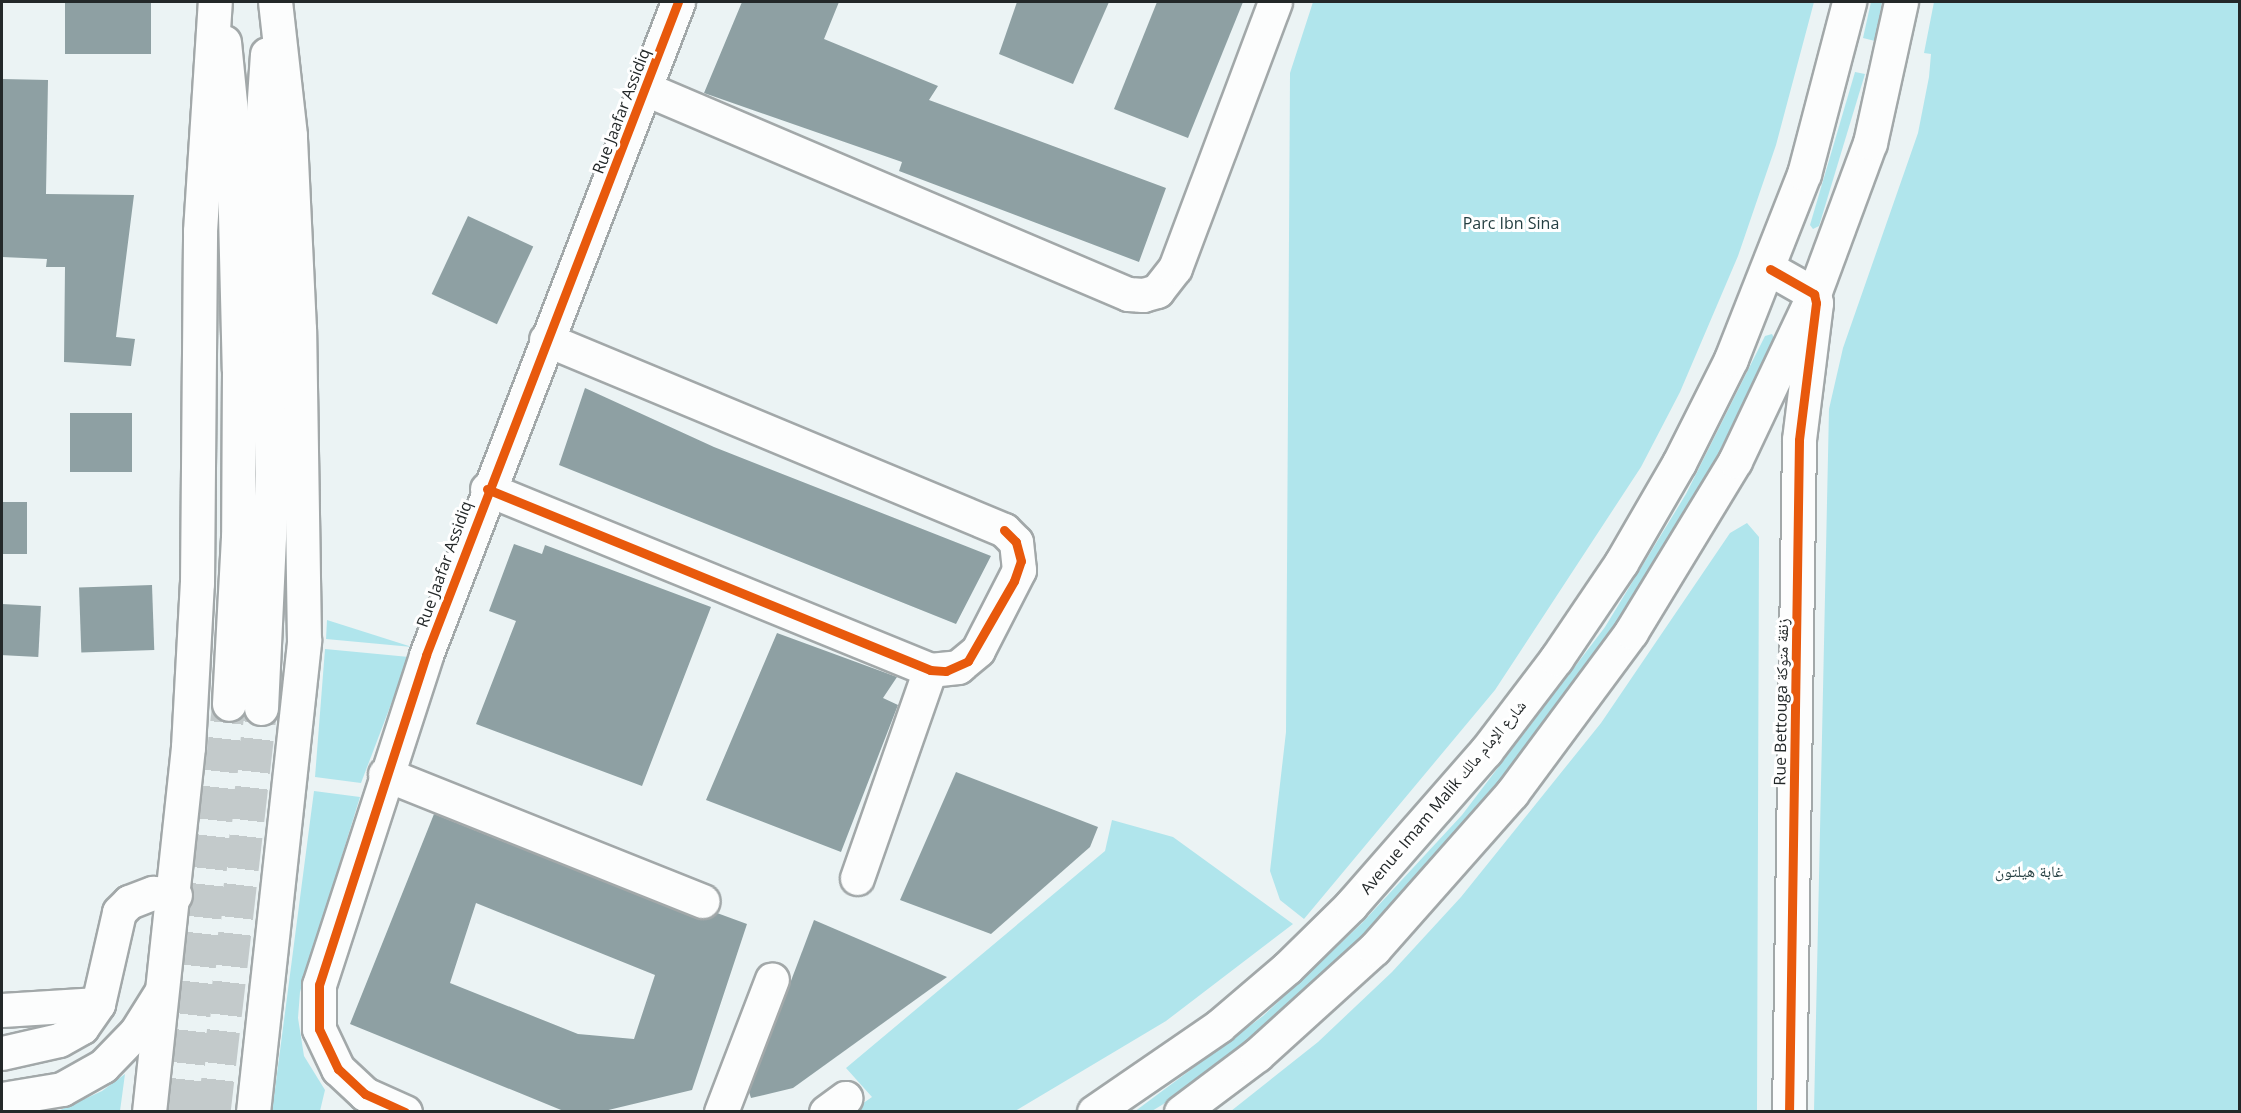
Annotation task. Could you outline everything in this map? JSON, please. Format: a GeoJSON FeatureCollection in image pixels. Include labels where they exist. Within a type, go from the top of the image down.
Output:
{"type":"FeatureCollection","features":[{"type":"Feature","properties":{"kind":"main road"},"geometry":{"type":"LineString","coordinates":[[216,2],[232,108],[239,370],[238,537],[229,704]]}},
{"type":"Feature","properties":{"kind":"main road"},"geometry":{"type":"LineString","coordinates":[[149,1112],[175,895],[197,583],[200,231],[216,2]]}},
{"type":"Feature","properties":{"kind":"main road"},"geometry":{"type":"LineString","coordinates":[[261,708],[272,471],[261,142],[274,2]]}},
{"type":"Feature","properties":{"kind":"main road"},"geometry":{"type":"LineString","coordinates":[[253,1112],[304,641],[298,318],[290,135],[274,2]]}},
{"type":"Feature","properties":{"kind":"main road","name":"Rue Jaafar Assidiq"},"geometry":{"type":"LineString","coordinates":[[405,1112],[364,1094],[338,1069],[319,1029],[316,1007],[319,985],[385,774],[487,489],[646,89],[678,2]]}},
{"type":"Feature","properties":{"kind":"main road"},"geometry":{"type":"LineString","coordinates":[[646,89],[1128,294],[1143,295],[1157,291],[1175,268],[1275,2]]}},
{"type":"Feature","properties":{"kind":"main road","name":"Avenue Imam Malik شارع الإمام مالك"},"geometry":{"type":"LineString","coordinates":[[1094,1112],[1219,1026],[1287,968],[1351,905],[1486,751],[1621,563],[1680,463],[1770,269],[1819,126],[1849,2]]}},
{"type":"Feature","properties":{"kind":"main road"},"geometry":{"type":"LineString","coordinates":[[1181,1112],[1257,1055],[1374,949],[1512,793],[1574,714],[1637,622],[1735,461],[1814,294],[1870,143],[1901,2]]}},
{"type":"Feature","properties":{"kind":"main road"},"geometry":{"type":"LineString","coordinates":[[1770,269],[1814,294]]}},
{"type":"Feature","properties":{"kind":"main road","name":"Rue Bettouga زنقة متوكة"},"geometry":{"type":"LineString","coordinates":[[1789,1112],[1799,440],[1815,322],[1814,294]]}},
{"type":"Feature","properties":{"kind":"main road"},"geometry":{"type":"LineString","coordinates":[[487,489],[930,670],[958,667],[978,650],[1021,561],[1016,542],[1004,530],[546,339]]}},
{"type":"Feature","properties":{"kind":"main road"},"geometry":{"type":"LineString","coordinates":[[857,878],[930,670]]}},
{"type":"Feature","properties":{"kind":"main road"},"geometry":{"type":"LineString","coordinates":[[385,774],[703,901]]}},
{"type":"Feature","properties":{"kind":"main road"},"geometry":{"type":"LineString","coordinates":[[2,1053],[58,1040],[82,1027],[99,1004],[118,912],[129,902],[153,893],[175,895]]}},
{"type":"Feature","properties":{"kind":"main road"},"geometry":{"type":"LineString","coordinates":[[721,1112],[772,979]]}},
{"type":"Feature","properties":{"kind":"main road"},"geometry":{"type":"LineString","coordinates":[[2,1099],[62,1089],[103,1066],[135,1032],[165,985]]}},
{"type":"Feature","properties":{"kind":"main road"},"geometry":{"type":"LineString","coordinates":[[2,1011],[99,1004]]}},
{"type":"Feature","properties":{"kind":"green space","name":"Parc Ibn Sina"},"geometry":{"type":"Polygon","coordinates":[[[1313,2],[1814,2],[1776,145],[1738,256],[1680,392],[1641,467],[1495,690],[1304,919],[1280,900],[1270,871],[1286,732],[1290,73],[1313,2]]]}},
{"type":"Feature","properties":{"kind":"green space"},"geometry":{"type":"Polygon","coordinates":[[[1871,2],[1882,2],[1875,41],[1863,38],[1871,2]]]}},
{"type":"Feature","properties":{"kind":"green space","name":"غابة هيلتون"},"geometry":{"type":"Polygon","coordinates":[[[1934,2],[2239,2],[2239,1111],[1814,1111],[1829,409],[1843,348],[1918,133],[1929,77],[1931,54],[1924,53],[1934,2]]]}},
{"type":"Feature","properties":{"kind":"green space"},"geometry":{"type":"Polygon","coordinates":[[[1855,72],[1865,74],[1819,226],[1813,229],[1810,225],[1855,72]]]}},
{"type":"Feature","properties":{"kind":"green space"},"geometry":{"type":"Polygon","coordinates":[[[1772,334],[1775,340],[1761,371],[1695,498],[1612,632],[1480,806],[1349,951],[1270,1026],[1183,1092],[1152,1111],[1134,1112],[1263,1016],[1362,923],[1462,815],[1605,627],[1686,494],[1765,336],[1772,334]]]}},
{"type":"Feature","properties":{"kind":"green space"},"geometry":{"type":"Polygon","coordinates":[[[1747,523],[1759,537],[1757,1111],[1231,1111],[1318,1042],[1392,972],[1461,897],[1601,723],[1730,533],[1747,523]]]}},
{"type":"Feature","properties":{"kind":"green space"},"geometry":{"type":"Polygon","coordinates":[[[327,620],[412,647],[326,639],[327,620]]]}},
{"type":"Feature","properties":{"kind":"green space"},"geometry":{"type":"Polygon","coordinates":[[[325,649],[409,657],[361,783],[315,777],[325,649]]]}},
{"type":"Feature","properties":{"kind":"green space"},"geometry":{"type":"Polygon","coordinates":[[[314,791],[360,797],[300,992],[298,1018],[304,1056],[325,1090],[320,1111],[272,1112],[314,791]]]}},
{"type":"Feature","properties":{"kind":"green space"},"geometry":{"type":"Polygon","coordinates":[[[1112,820],[1173,837],[1293,924],[1166,1021],[1015,1111],[852,1111],[872,1097],[846,1068],[1105,851],[1112,820]]]}},
{"type":"Feature","properties":{"kind":"green space"},"geometry":{"type":"Polygon","coordinates":[[[125,1074],[120,1111],[58,1111],[102,1091],[125,1074]]]}},
{"type":"Feature","properties":{"kind":"building"},"geometry":{"type":"Polygon","coordinates":[[[65,2],[151,2],[151,54],[65,54],[65,2]]]}},
{"type":"Feature","properties":{"kind":"building"},"geometry":{"type":"Polygon","coordinates":[[[742,2],[839,2],[824,39],[938,86],[929,100],[1166,188],[1139,262],[899,171],[902,162],[704,93],[742,2]]]}},
{"type":"Feature","properties":{"kind":"building"},"geometry":{"type":"Polygon","coordinates":[[[1017,2],[1109,2],[1073,84],[999,54],[1017,2]]]}},
{"type":"Feature","properties":{"kind":"building"},"geometry":{"type":"Polygon","coordinates":[[[1157,2],[1243,2],[1188,138],[1114,109],[1157,2]]]}},
{"type":"Feature","properties":{"kind":"building"},"geometry":{"type":"Polygon","coordinates":[[[2,79],[48,80],[46,194],[134,195],[116,337],[135,339],[131,366],[64,362],[65,267],[46,267],[47,259],[2,257],[2,79]]]}},
{"type":"Feature","properties":{"kind":"building"},"geometry":{"type":"Polygon","coordinates":[[[468,216],[533,246],[497,324],[432,294],[468,216]]]}},
{"type":"Feature","properties":{"kind":"building"},"geometry":{"type":"Polygon","coordinates":[[[585,388],[714,447],[991,556],[956,624],[559,465],[585,388]]]}},
{"type":"Feature","properties":{"kind":"building"},"geometry":{"type":"Polygon","coordinates":[[[70,413],[132,413],[132,472],[70,472],[70,413]]]}},
{"type":"Feature","properties":{"kind":"building"},"geometry":{"type":"Polygon","coordinates":[[[2,502],[27,502],[27,554],[2,554],[2,502]]]}},
{"type":"Feature","properties":{"kind":"building"},"geometry":{"type":"Polygon","coordinates":[[[514,544],[542,554],[545,545],[711,607],[642,786],[476,724],[516,621],[489,611],[514,544]]]}},
{"type":"Feature","properties":{"kind":"building"},"geometry":{"type":"Polygon","coordinates":[[[152,585],[154,650],[81,653],[79,588],[152,585]]]}},
{"type":"Feature","properties":{"kind":"building"},"geometry":{"type":"Polygon","coordinates":[[[2,604],[41,606],[38,657],[2,655],[2,604]]]}},
{"type":"Feature","properties":{"kind":"building"},"geometry":{"type":"Polygon","coordinates":[[[777,633],[897,677],[883,698],[898,705],[841,852],[706,800],[777,633]]]}},
{"type":"Feature","properties":{"kind":"building"},"geometry":{"type":"Polygon","coordinates":[[[956,772],[1098,827],[1090,847],[991,934],[900,900],[956,772]]]}},
{"type":"Feature","properties":{"kind":"building"},"geometry":{"type":"Polygon","coordinates":[[[434,814],[696,918],[717,913],[747,924],[692,1090],[600,1112],[566,1112],[350,1024],[434,814]],[[476,903],[450,983],[578,1034],[634,1039],[655,975],[476,903]]]}},
{"type":"Feature","properties":{"kind":"building"},"geometry":{"type":"Polygon","coordinates":[[[814,920],[947,977],[793,1088],[751,1098],[749,1092],[814,920]]]}},
{"type":"Feature","properties":{"kind":"tunnel"},"geometry":{"type":"LineString","coordinates":[[183,1112],[229,704]]}},
{"type":"Feature","properties":{"kind":"tunnel"},"geometry":{"type":"LineString","coordinates":[[214,1112],[261,708]]}},
{"type":"Feature","properties":{"kind":"cycle path"},"geometry":{"type":"LineString","coordinates":[[405,1112],[365,1094],[338,1069],[319,1029],[319,985],[426,655],[678,2]]}},
{"type":"Feature","properties":{"kind":"cycle path"},"geometry":{"type":"LineString","coordinates":[[1770,269],[1814,294],[1816,303],[1799,440],[1789,1112]]}},
{"type":"Feature","properties":{"kind":"cycle path"},"geometry":{"type":"LineString","coordinates":[[487,489],[930,670],[946,671],[968,661],[1014,581],[1021,561],[1016,542],[1004,530]]}}]}
